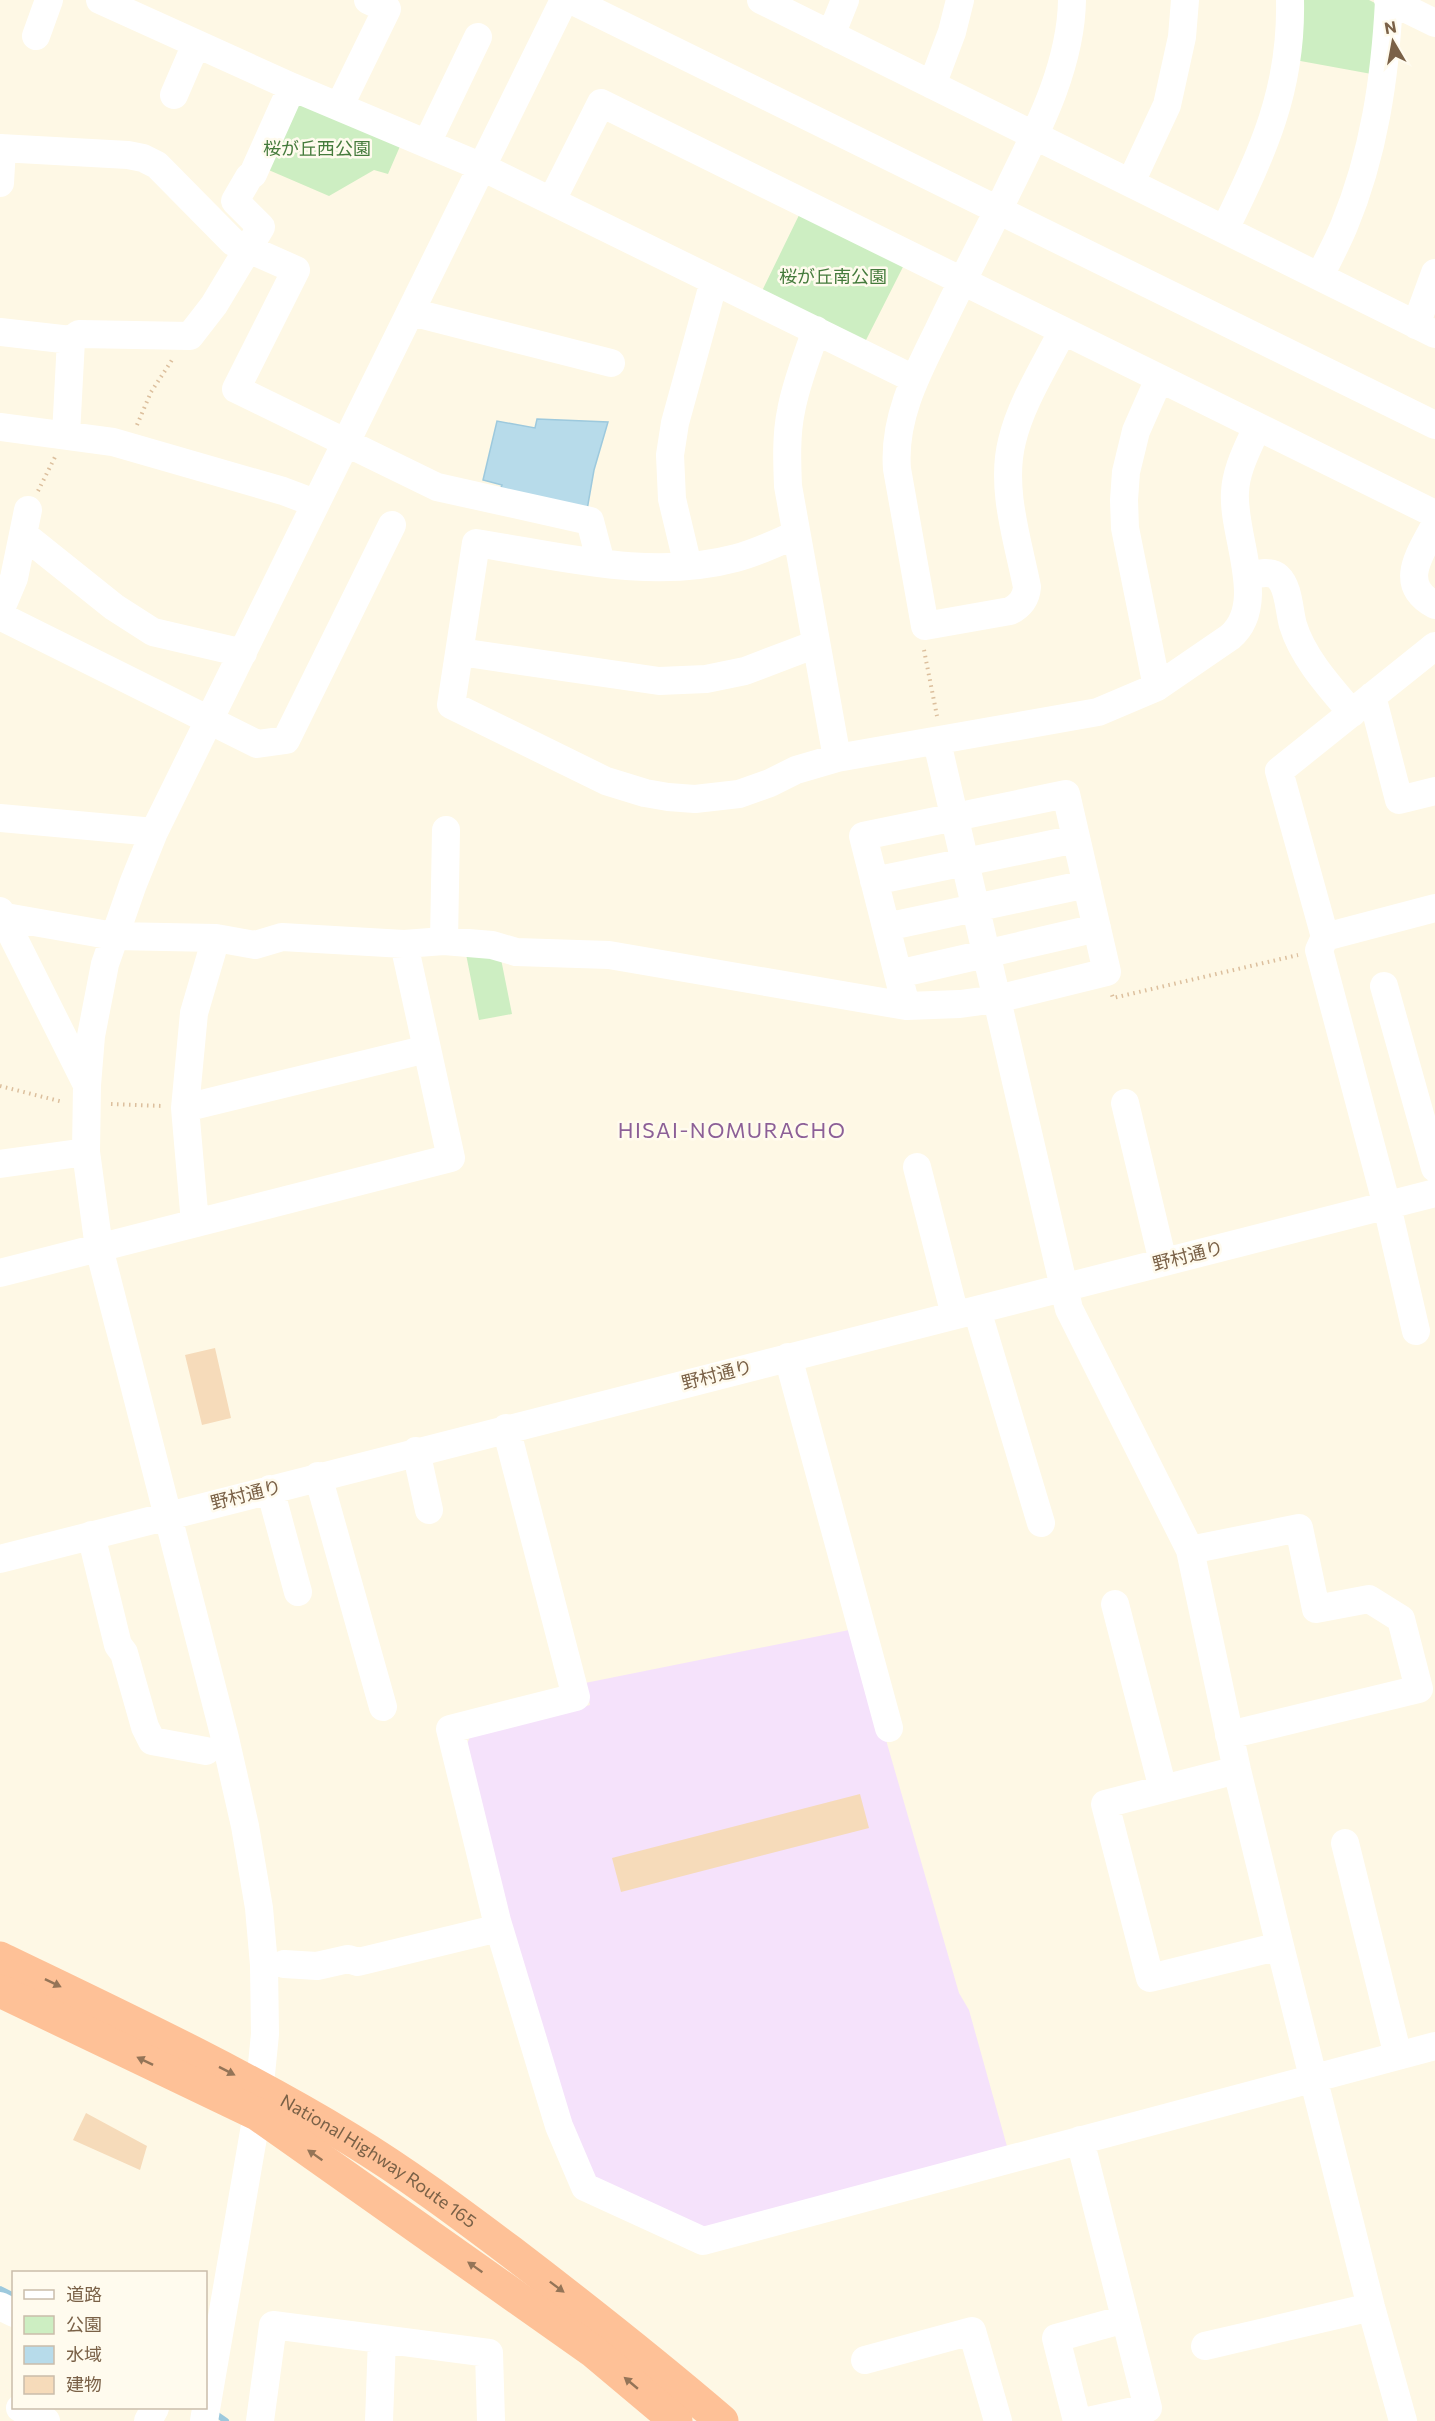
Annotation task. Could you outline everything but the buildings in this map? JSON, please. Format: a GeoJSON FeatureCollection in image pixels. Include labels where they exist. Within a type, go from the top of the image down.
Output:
{"type":"FeatureCollection","features":[{"type":"Feature","properties":{"kind":"highway","name":"National Highway Route 165"},"geometry":{"type":"LineString","coordinates":[[0,1958],[258,2101],[594,2352],[676,2421]]}},
{"type":"Feature","properties":{"kind":"highway","name":"National Highway Route 165"},"geometry":{"type":"LineString","coordinates":[[0,1991],[351,2139],[426,2188],[648,2358],[722,2421]]}},
{"type":"Feature","properties":{"kind":"street"},"geometry":{"type":"LineString","coordinates":[[36,36],[49,0]]}},
{"type":"Feature","properties":{"kind":"street"},"geometry":{"type":"LineString","coordinates":[[100,0],[292,87],[482,167],[914,380]]}},
{"type":"Feature","properties":{"kind":"street"},"geometry":{"type":"LineString","coordinates":[[207,2374],[258,2101],[265,2034],[264,1965],[257,1896],[245,1826],[225,1738],[99,1248],[86,1152],[94,1099],[91,1036],[105,964],[154,832],[564,0]]}},
{"type":"Feature","properties":{"kind":"street"},"geometry":{"type":"LineString","coordinates":[[571,0],[1435,425]]}},
{"type":"Feature","properties":{"kind":"street"},"geometry":{"type":"LineString","coordinates":[[760,0],[1131,182],[1425,330],[1435,273]]}},
{"type":"Feature","properties":{"kind":"street"},"geometry":{"type":"LineString","coordinates":[[831,35],[844,0]]}},
{"type":"Feature","properties":{"kind":"street"},"geometry":{"type":"LineString","coordinates":[[932,85],[952,32],[960,0]]}},
{"type":"Feature","properties":{"kind":"street"},"geometry":{"type":"LineString","coordinates":[[1062,332],[1018,420],[1009,458],[1011,505],[1027,587],[1024,599],[1018,607],[1010,611],[925,626],[900,489],[896,453],[900,423],[914,380],[1035,136],[1058,76],[1067,43],[1072,0]]}},
{"type":"Feature","properties":{"kind":"street"},"geometry":{"type":"LineString","coordinates":[[1131,182],[1167,105],[1182,38],[1185,0]]}},
{"type":"Feature","properties":{"kind":"street"},"geometry":{"type":"LineString","coordinates":[[1225,230],[1260,158],[1271,129],[1284,74],[1291,22],[1290,0]]}},
{"type":"Feature","properties":{"kind":"street"},"geometry":{"type":"LineString","coordinates":[[1320,276],[1344,225],[1360,180],[1375,124],[1386,52],[1388,0],[1435,23]]}},
{"type":"Feature","properties":{"kind":"street"},"geometry":{"type":"LineString","coordinates":[[339,107],[382,3]]}},
{"type":"Feature","properties":{"kind":"street"},"geometry":{"type":"LineString","coordinates":[[427,143],[478,37]]}},
{"type":"Feature","properties":{"kind":"street"},"geometry":{"type":"LineString","coordinates":[[174,95],[196,44]]}},
{"type":"Feature","properties":{"kind":"street"},"geometry":{"type":"LineString","coordinates":[[0,332],[71,340],[79,334],[190,336],[214,305],[261,227],[236,201],[253,174],[292,87]]}},
{"type":"Feature","properties":{"kind":"street"},"geometry":{"type":"LineString","coordinates":[[552,200],[601,103],[1435,514]]}},
{"type":"Feature","properties":{"kind":"street"},"geometry":{"type":"LineString","coordinates":[[0,183],[1,148],[128,155],[143,158],[157,165],[233,242],[254,239],[296,270],[236,389],[437,487],[590,521],[601,563]]}},
{"type":"Feature","properties":{"kind":"street"},"geometry":{"type":"LineString","coordinates":[[688,566],[672,499],[670,455],[675,423],[714,281]]}},
{"type":"Feature","properties":{"kind":"street"},"geometry":{"type":"LineString","coordinates":[[411,312],[610,363]]}},
{"type":"Feature","properties":{"kind":"street"},"geometry":{"type":"LineString","coordinates":[[816,330],[798,382],[789,431],[788,486],[837,758]]}},
{"type":"Feature","properties":{"kind":"street"},"geometry":{"type":"LineString","coordinates":[[66,435],[71,340]]}},
{"type":"Feature","properties":{"kind":"street"},"geometry":{"type":"LineString","coordinates":[[1157,687],[1125,528],[1124,500],[1126,472],[1136,431],[1159,379]]}},
{"type":"Feature","properties":{"kind":"street"},"geometry":{"type":"LineString","coordinates":[[0,427],[125,445],[283,491],[315,503]]}},
{"type":"Feature","properties":{"kind":"street"},"geometry":{"type":"LineString","coordinates":[[795,535],[736,558],[688,566],[622,566],[476,543],[451,705],[606,781],[645,793],[694,799],[739,794],[770,783],[796,770],[837,758],[1098,712],[1157,687],[1238,630],[1244,621],[1249,601],[1247,576],[1236,520],[1236,476],[1257,427]]}},
{"type":"Feature","properties":{"kind":"street"},"geometry":{"type":"LineString","coordinates":[[0,611],[14,578],[26,523]]}},
{"type":"Feature","properties":{"kind":"street"},"geometry":{"type":"LineString","coordinates":[[26,523],[114,607],[153,632],[243,653]]}},
{"type":"Feature","properties":{"kind":"street"},"geometry":{"type":"LineString","coordinates":[[0,616],[257,744],[286,740],[392,525]]}},
{"type":"Feature","properties":{"kind":"street"},"geometry":{"type":"LineString","coordinates":[[1435,525],[1415,564],[1414,572],[1418,590],[1422,596],[1435,605]]}},
{"type":"Feature","properties":{"kind":"street"},"geometry":{"type":"LineString","coordinates":[[1247,576],[1269,573],[1276,575],[1283,583],[1294,628],[1317,670],[1362,705],[1399,800],[1435,791]]}},
{"type":"Feature","properties":{"kind":"street"},"geometry":{"type":"LineString","coordinates":[[460,652],[659,681],[706,679],[745,671],[816,644]]}},
{"type":"Feature","properties":{"kind":"street"},"geometry":{"type":"LineString","coordinates":[[1416,1331],[1279,771],[1435,646]]}},
{"type":"Feature","properties":{"kind":"street"},"geometry":{"type":"LineString","coordinates":[[943,741],[956,817],[976,908],[1069,1309],[1190,1550],[1237,1770],[1371,2307],[1402,2421]]}},
{"type":"Feature","properties":{"kind":"street"},"geometry":{"type":"LineString","coordinates":[[1,914],[114,936],[216,938],[255,945],[282,937],[404,944],[444,941],[492,945],[516,952],[609,955],[906,1006],[960,1004],[1000,1010],[1107,972],[1066,794],[863,836],[906,1006]]}},
{"type":"Feature","properties":{"kind":"street"},"geometry":{"type":"LineString","coordinates":[[0,818],[154,832]]}},
{"type":"Feature","properties":{"kind":"street"},"geometry":{"type":"LineString","coordinates":[[444,941],[446,830]]}},
{"type":"Feature","properties":{"kind":"street"},"geometry":{"type":"LineString","coordinates":[[874,881],[1076,839]]}},
{"type":"Feature","properties":{"kind":"street"},"geometry":{"type":"LineString","coordinates":[[886,927],[1087,884]]}},
{"type":"Feature","properties":{"kind":"street"},"geometry":{"type":"LineString","coordinates":[[1322,943],[1435,908]]}},
{"type":"Feature","properties":{"kind":"street"},"geometry":{"type":"LineString","coordinates":[[1,914],[94,1099]]}},
{"type":"Feature","properties":{"kind":"street"},"geometry":{"type":"LineString","coordinates":[[898,974],[1097,928]]}},
{"type":"Feature","properties":{"kind":"street"},"geometry":{"type":"LineString","coordinates":[[195,1223],[185,1107],[194,1012],[216,938]]}},
{"type":"Feature","properties":{"kind":"street"},"geometry":{"type":"LineString","coordinates":[[0,1274],[452,1158],[404,944]]}},
{"type":"Feature","properties":{"kind":"street"},"geometry":{"type":"LineString","coordinates":[[1384,986],[1435,1168]]}},
{"type":"Feature","properties":{"kind":"street"},"geometry":{"type":"LineString","coordinates":[[185,1107],[427,1049]]}},
{"type":"Feature","properties":{"kind":"street"},"geometry":{"type":"LineString","coordinates":[[1125,1104],[1163,1262]]}},
{"type":"Feature","properties":{"kind":"street"},"geometry":{"type":"LineString","coordinates":[[0,1164],[86,1152]]}},
{"type":"Feature","properties":{"kind":"street"},"geometry":{"type":"LineString","coordinates":[[917,1167],[1041,1523]]}},
{"type":"Feature","properties":{"kind":"street","name":"野村通り"},"geometry":{"type":"LineString","coordinates":[[0,1559],[506,1428],[1064,1289],[1435,1193]]}},
{"type":"Feature","properties":{"kind":"street"},"geometry":{"type":"LineString","coordinates":[[788,1358],[890,1728]]}},
{"type":"Feature","properties":{"kind":"street"},"geometry":{"type":"LineString","coordinates":[[506,1428],[576,1697],[450,1729],[499,1928],[559,2126],[585,2187],[703,2241],[1435,2046]]}},
{"type":"Feature","properties":{"kind":"street"},"geometry":{"type":"LineString","coordinates":[[417,1451],[429,1510]]}},
{"type":"Feature","properties":{"kind":"street"},"geometry":{"type":"LineString","coordinates":[[318,1476],[383,1707]]}},
{"type":"Feature","properties":{"kind":"street"},"geometry":{"type":"LineString","coordinates":[[270,1489],[298,1592]]}},
{"type":"Feature","properties":{"kind":"street"},"geometry":{"type":"LineString","coordinates":[[1190,1550],[1299,1528],[1316,1609],[1369,1599],[1401,1619],[1419,1689],[1229,1735]]}},
{"type":"Feature","properties":{"kind":"street"},"geometry":{"type":"LineString","coordinates":[[91,1535],[118,1645],[124,1653],[145,1727],[152,1741],[206,1751]]}},
{"type":"Feature","properties":{"kind":"street"},"geometry":{"type":"LineString","coordinates":[[1115,1604],[1163,1789]]}},
{"type":"Feature","properties":{"kind":"street"},"geometry":{"type":"LineString","coordinates":[[1237,1770],[1105,1804],[1150,1978],[1280,1946]]}},
{"type":"Feature","properties":{"kind":"street"},"geometry":{"type":"LineString","coordinates":[[1345,1843],[1398,2056]]}},
{"type":"Feature","properties":{"kind":"street"},"geometry":{"type":"LineString","coordinates":[[284,1964],[317,1966],[348,1959],[358,1962],[499,1928]]}},
{"type":"Feature","properties":{"kind":"street"},"geometry":{"type":"LineString","coordinates":[[1080,2140],[1148,2408],[1088,2421]]}},
{"type":"Feature","properties":{"kind":"street"},"geometry":{"type":"LineString","coordinates":[[1205,2346],[1371,2307]]}},
{"type":"Feature","properties":{"kind":"street"},"geometry":{"type":"LineString","coordinates":[[1077,2421],[1056,2338],[1125,2319]]}},
{"type":"Feature","properties":{"kind":"street"},"geometry":{"type":"LineString","coordinates":[[260,2421],[273,2325],[489,2353],[491,2421]]}},
{"type":"Feature","properties":{"kind":"street"},"geometry":{"type":"LineString","coordinates":[[865,2360],[972,2331],[998,2421]]}},
{"type":"Feature","properties":{"kind":"street"},"geometry":{"type":"LineString","coordinates":[[379,2421],[382,2339]]}},
{"type":"Feature","properties":{"kind":"street"},"geometry":{"type":"LineString","coordinates":[[23,2409],[46,2421]]}},
{"type":"Feature","properties":{"kind":"path"},"geometry":{"type":"LineString","coordinates":[[125,445],[142,417],[151,392],[190,336]]}},
{"type":"Feature","properties":{"kind":"path"},"geometry":{"type":"LineString","coordinates":[[26,523],[66,435]]}},
{"type":"Feature","properties":{"kind":"path"},"geometry":{"type":"LineString","coordinates":[[925,626],[921,633],[943,741]]}},
{"type":"Feature","properties":{"kind":"path"},"geometry":{"type":"LineString","coordinates":[[1107,972],[1113,998],[1322,943]]}},
{"type":"Feature","properties":{"kind":"path"},"geometry":{"type":"LineString","coordinates":[[0,1086],[94,1099],[185,1107]]}},
{"type":"Feature","properties":{"kind":"shaded area"},"geometry":{"type":"Polygon","coordinates":[[[854,1629],[959,1993],[969,2010],[1008,2150],[998,2148],[705,2230],[595,2180],[573,2129],[518,1952],[466,1746],[470,1737],[590,1705],[585,1683],[854,1629]]]}},
{"type":"Feature","properties":{"kind":"green space"},"geometry":{"type":"Polygon","coordinates":[[[1299,0],[1369,0],[1377,4],[1377,75],[1295,60],[1299,0]]]}},
{"type":"Feature","properties":{"kind":"green space","name":"桜が丘西公園"},"geometry":{"type":"Polygon","coordinates":[[[300,100],[401,144],[388,174],[374,170],[329,196],[264,168],[300,100]]]}},
{"type":"Feature","properties":{"kind":"green space","name":"桜が丘南公園"},"geometry":{"type":"Polygon","coordinates":[[[802,209],[906,261],[864,344],[761,293],[802,209]]]}},
{"type":"Feature","properties":{"kind":"green space"},"geometry":{"type":"Polygon","coordinates":[[[465,949],[500,954],[512,1014],[479,1020],[465,949]]]}},
{"type":"Feature","properties":{"kind":"water"},"geometry":{"type":"Polygon","coordinates":[[[537,419],[608,422],[594,470],[587,510],[500,490],[502,485],[483,480],[497,421],[535,428],[537,419]]]}},
{"type":"Feature","properties":{"kind":"waterway"},"geometry":{"type":"LineString","coordinates":[[0,2289],[12,2295]]}},
{"type":"Feature","properties":{"kind":"waterway"},"geometry":{"type":"LineString","coordinates":[[213,2412],[226,2421]]}},
{"type":"Feature","properties":{"kind":"district","name":"HISAI-NOMURACHO"},"geometry":{"type":"Point","coordinates":[732,1131]}}]}
